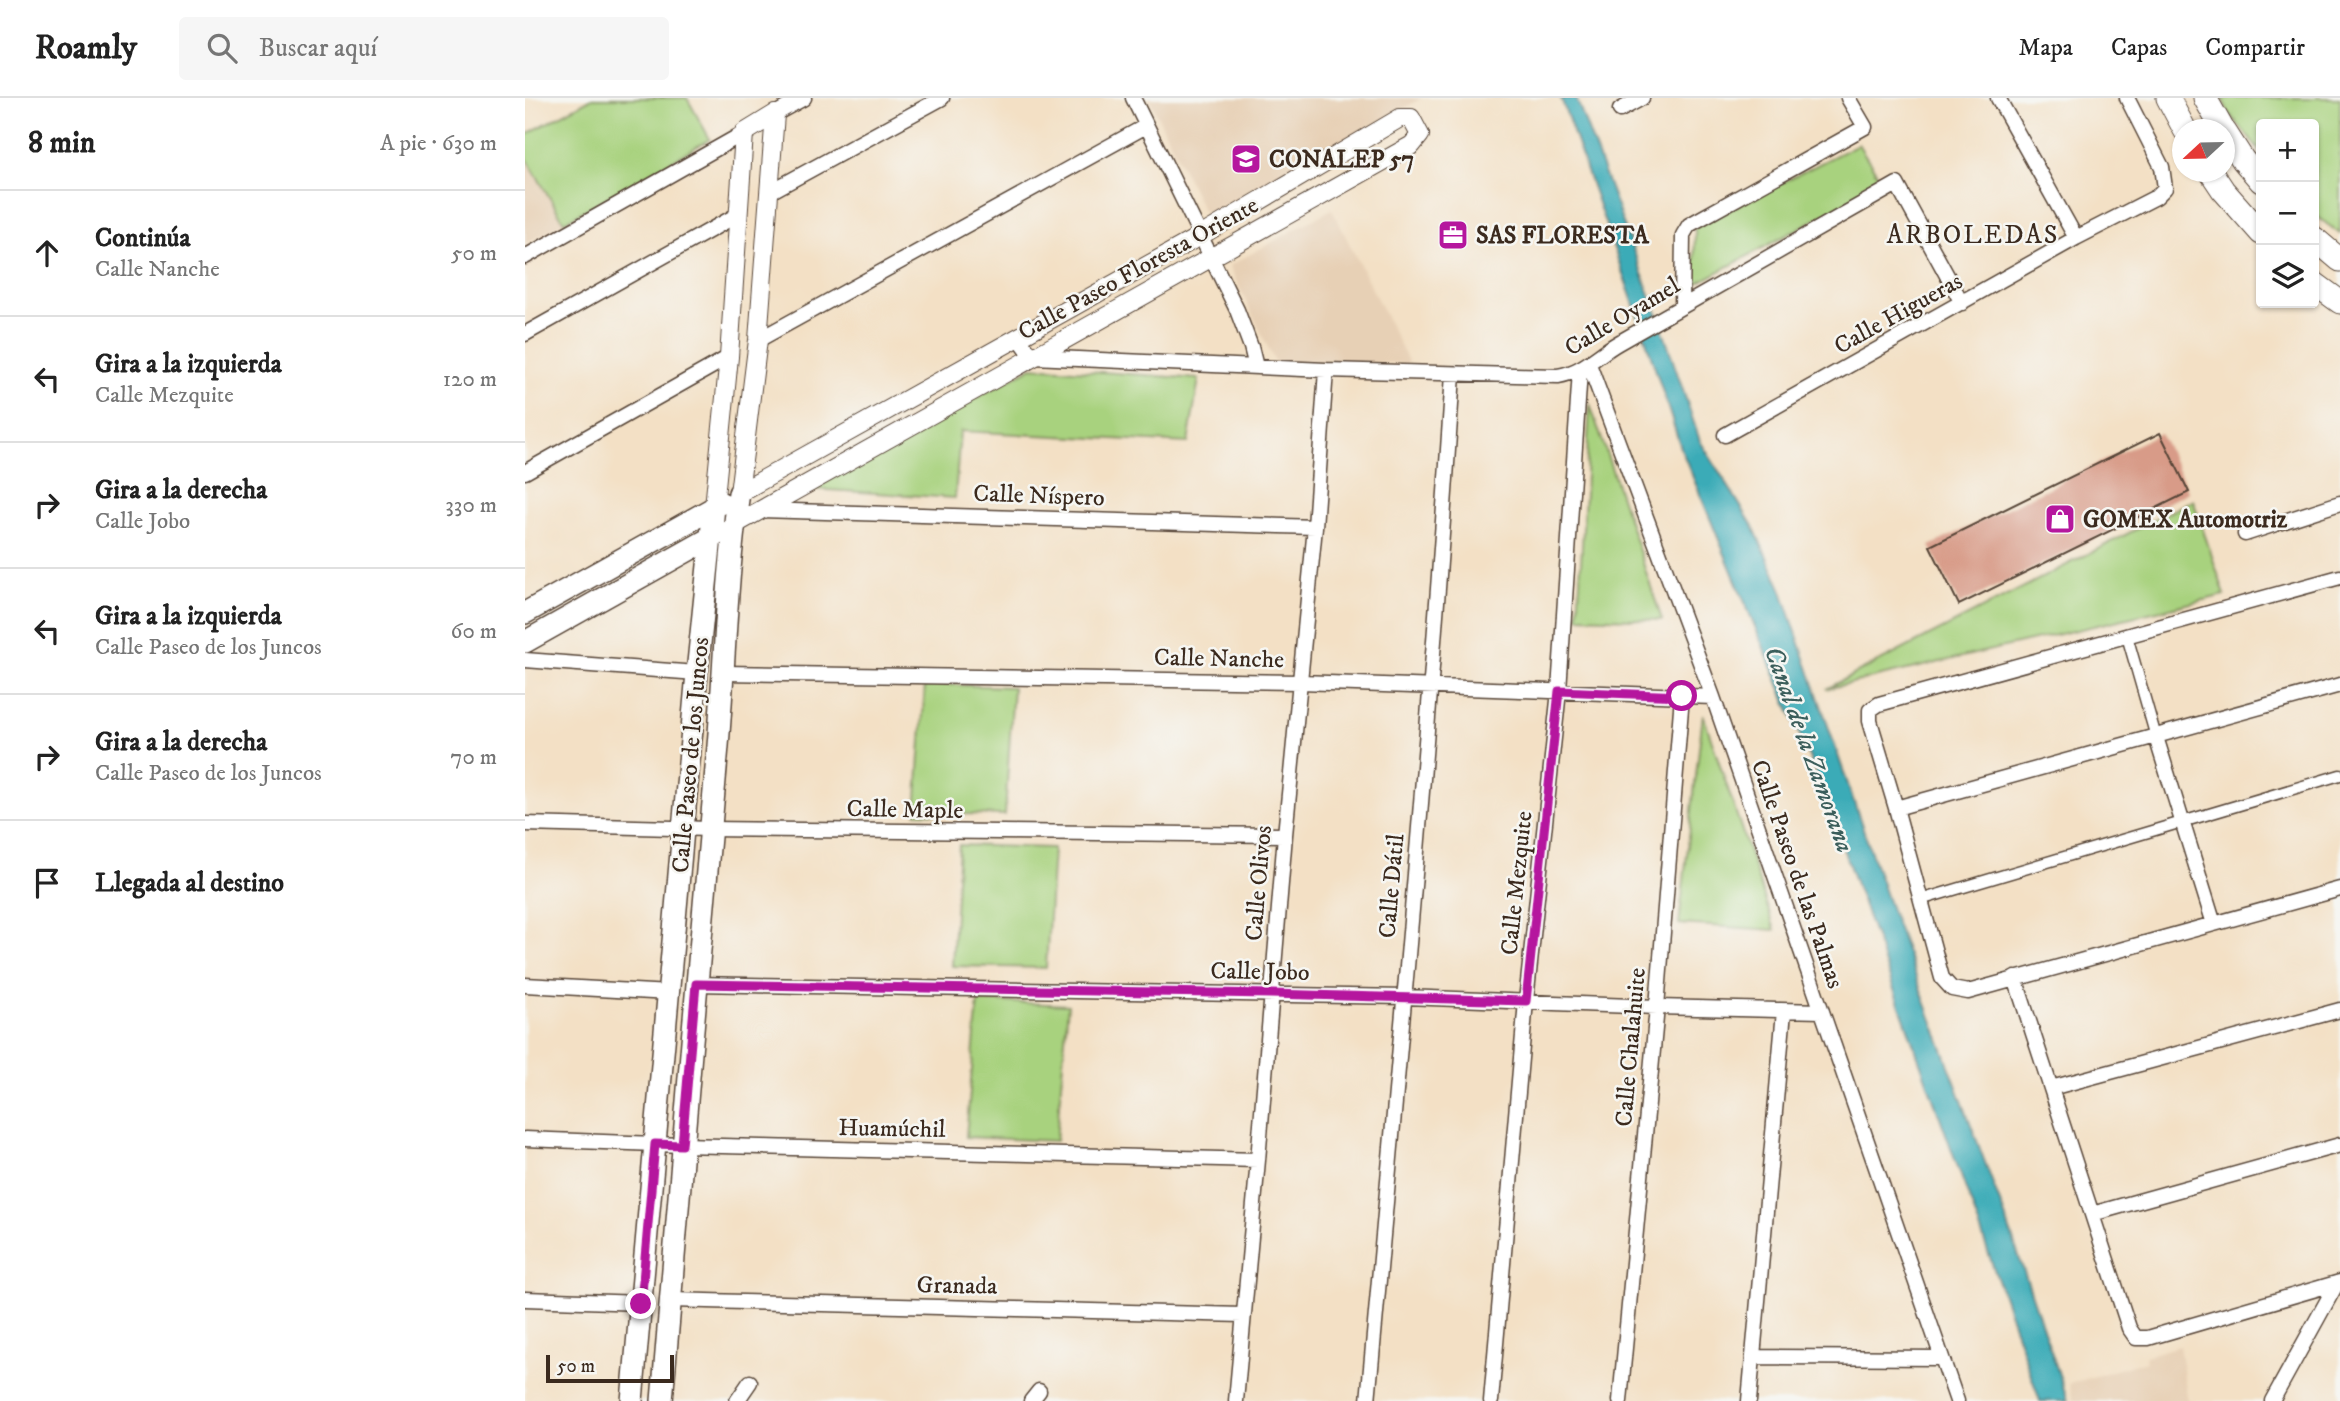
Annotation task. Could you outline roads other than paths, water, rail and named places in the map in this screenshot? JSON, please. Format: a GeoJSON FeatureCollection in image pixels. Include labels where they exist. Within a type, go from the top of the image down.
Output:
{"type":"FeatureCollection","features":[{"type":"Feature","properties":{"kind":"main road"},"geometry":{"type":"LineString","coordinates":[[2168,98],[2179,119]]}},
{"type":"Feature","properties":{"kind":"main road"},"geometry":{"type":"LineString","coordinates":[[2205,98],[2217,119]]}},
{"type":"Feature","properties":{"kind":"main road"},"geometry":{"type":"LineString","coordinates":[[2235,148],[2256,175]]}},
{"type":"Feature","properties":{"kind":"main road"},"geometry":{"type":"LineString","coordinates":[[2218,182],[2256,227]]}},
{"type":"Feature","properties":{"kind":"main road"},"geometry":{"type":"LineString","coordinates":[[2319,242],[2340,260]]}},
{"type":"Feature","properties":{"kind":"main road"},"geometry":{"type":"LineString","coordinates":[[2319,287],[2340,302]]}},
{"type":"Feature","properties":{"kind":"main road","name":"Calle Paseo Floresta Oriente"},"geometry":{"type":"LineString","coordinates":[[525,613],[739,493]]}},
{"type":"Feature","properties":{"kind":"main road","name":"Calle Paseo de los Juncos"},"geometry":{"type":"LineString","coordinates":[[662,1401],[724,673],[734,524],[739,493]]}},
{"type":"Feature","properties":{"kind":"main road","name":"Calle Paseo de los Juncos"},"geometry":{"type":"LineString","coordinates":[[632,1401],[714,507]]}},
{"type":"Feature","properties":{"kind":"main road","name":"Calle Paseo Floresta Oriente"},"geometry":{"type":"LineString","coordinates":[[525,642],[734,524]]}},
{"type":"Feature","properties":{"kind":"street"},"geometry":{"type":"LineString","coordinates":[[525,257],[804,98]]}},
{"type":"Feature","properties":{"kind":"street"},"geometry":{"type":"LineString","coordinates":[[768,193],[941,98]]}},
{"type":"Feature","properties":{"kind":"street"},"geometry":{"type":"LineString","coordinates":[[1133,98],[1237,310],[1256,367]]}},
{"type":"Feature","properties":{"kind":"street"},"geometry":{"type":"LineString","coordinates":[[1620,110],[1642,98]]}},
{"type":"Feature","properties":{"kind":"street"},"geometry":{"type":"LineString","coordinates":[[1682,306],[1683,235],[1689,225],[1865,127],[1849,98]]}},
{"type":"Feature","properties":{"kind":"street"},"geometry":{"type":"LineString","coordinates":[[1999,98],[2076,238]]}},
{"type":"Feature","properties":{"kind":"street","name":"Calle Higueras"},"geometry":{"type":"LineString","coordinates":[[1725,435],[2076,238],[2156,197],[2165,188],[2162,167],[2127,98]]}},
{"type":"Feature","properties":{"kind":"street","name":"Calle Paseo de los Juncos"},"geometry":{"type":"LineString","coordinates":[[739,493],[758,340],[775,114]]}},
{"type":"Feature","properties":{"kind":"street","name":"Calle Paseo Floresta Oriente"},"geometry":{"type":"LineString","coordinates":[[734,524],[1412,145],[1420,135],[1411,118],[1400,118],[1200,236],[739,493]]}},
{"type":"Feature","properties":{"kind":"street"},"geometry":{"type":"LineString","coordinates":[[758,340],[1146,127]]}},
{"type":"Feature","properties":{"kind":"street","name":"Calle Paseo de los Juncos"},"geometry":{"type":"LineString","coordinates":[[714,507],[729,357],[744,133]]}},
{"type":"Feature","properties":{"kind":"street","name":"Calle Oyamel"},"geometry":{"type":"LineString","coordinates":[[1033,357],[1326,370],[1558,376],[1585,367],[1608,349],[1897,184],[1962,303]]}},
{"type":"Feature","properties":{"kind":"street"},"geometry":{"type":"LineString","coordinates":[[525,334],[739,214]]}},
{"type":"Feature","properties":{"kind":"street"},"geometry":{"type":"LineString","coordinates":[[1019,338],[1033,357]]}},
{"type":"Feature","properties":{"kind":"street"},"geometry":{"type":"LineString","coordinates":[[525,472],[729,357]]}},
{"type":"Feature","properties":{"kind":"street","name":"Calle Mezquite"},"geometry":{"type":"LineString","coordinates":[[1492,1401],[1526,1001],[1559,691],[1585,367]]}},
{"type":"Feature","properties":{"kind":"street","name":"Calle Paseo de las Palmas"},"geometry":{"type":"LineString","coordinates":[[1585,367],[1713,697],[1957,1401]]}},
{"type":"Feature","properties":{"kind":"street","name":"Calle Olivos"},"geometry":{"type":"LineString","coordinates":[[1236,1401],[1285,835],[1315,527],[1326,370]]}},
{"type":"Feature","properties":{"kind":"street","name":"Calle Dátil"},"geometry":{"type":"LineString","coordinates":[[1368,1401],[1405,997],[1453,374]]}},
{"type":"Feature","properties":{"kind":"street"},"geometry":{"type":"LineString","coordinates":[[2245,534],[2340,503]]}},
{"type":"Feature","properties":{"kind":"street","name":"Calle Níspero"},"geometry":{"type":"LineString","coordinates":[[761,510],[1315,527]]}},
{"type":"Feature","properties":{"kind":"street"},"geometry":{"type":"LineString","coordinates":[[2340,577],[1878,704],[1870,710],[1870,721],[1942,978],[1952,989],[1968,992],[2340,889]]}},
{"type":"Feature","properties":{"kind":"street"},"geometry":{"type":"LineString","coordinates":[[2127,636],[2214,924]]}},
{"type":"Feature","properties":{"kind":"street"},"geometry":{"type":"LineString","coordinates":[[525,660],[697,673]]}},
{"type":"Feature","properties":{"kind":"street","name":"Calle Nanche"},"geometry":{"type":"LineString","coordinates":[[724,673],[1301,682],[1713,697]]}},
{"type":"Feature","properties":{"kind":"street"},"geometry":{"type":"LineString","coordinates":[[1896,807],[2340,685]]}},
{"type":"Feature","properties":{"kind":"street","name":"Calle Chalahuite"},"geometry":{"type":"LineString","coordinates":[[1620,1401],[1657,1007],[1682,696]]}},
{"type":"Feature","properties":{"kind":"street"},"geometry":{"type":"LineString","coordinates":[[1920,900],[2340,775]]}},
{"type":"Feature","properties":{"kind":"street","name":"Calle Maple"},"geometry":{"type":"LineString","coordinates":[[525,824],[710,829],[1285,835]]}},
{"type":"Feature","properties":{"kind":"street"},"geometry":{"type":"LineString","coordinates":[[2015,978],[2129,1328],[2136,1338],[2148,1338],[2338,1282]]}},
{"type":"Feature","properties":{"kind":"street","name":"Calle Jobo"},"geometry":{"type":"LineString","coordinates":[[696,984],[1405,997],[1822,1011]]}},
{"type":"Feature","properties":{"kind":"street"},"geometry":{"type":"LineString","coordinates":[[525,985],[670,993]]}},
{"type":"Feature","properties":{"kind":"street"},"geometry":{"type":"LineString","coordinates":[[2051,1088],[2340,1010]]}},
{"type":"Feature","properties":{"kind":"street"},"geometry":{"type":"LineString","coordinates":[[1749,1401],[1784,1011]]}},
{"type":"Feature","properties":{"kind":"street","name":"Huamúchil"},"geometry":{"type":"LineString","coordinates":[[525,1139],[1258,1160]]}},
{"type":"Feature","properties":{"kind":"street"},"geometry":{"type":"LineString","coordinates":[[2092,1214],[2340,1146]]}},
{"type":"Feature","properties":{"kind":"street"},"geometry":{"type":"LineString","coordinates":[[2271,1401],[2338,1282]]}},
{"type":"Feature","properties":{"kind":"street"},"geometry":{"type":"LineString","coordinates":[[525,1298],[641,1304]]}},
{"type":"Feature","properties":{"kind":"street","name":"Granada"},"geometry":{"type":"LineString","coordinates":[[670,1300],[1243,1315]]}},
{"type":"Feature","properties":{"kind":"street"},"geometry":{"type":"LineString","coordinates":[[1753,1357],[1942,1358]]}},
{"type":"Feature","properties":{"kind":"street"},"geometry":{"type":"LineString","coordinates":[[737,1401],[750,1382]]}},
{"type":"Feature","properties":{"kind":"water","name":"Canal de la Zamorana"},"geometry":{"type":"Polygon","coordinates":[[[1561,98],[1576,98],[1658,316],[1700,441],[1753,526],[1781,588],[1887,899],[2006,1219],[2068,1401],[2040,1401],[1817,776],[1682,451],[1561,98]]]}},
{"type":"Feature","properties":{"kind":"place","name":"CONALEP 57"},"geometry":{"type":"Point","coordinates":[1246,159]}},
{"type":"Feature","properties":{"kind":"place","name":"SAS FLORESTA"},"geometry":{"type":"Point","coordinates":[1453,235]}},
{"type":"Feature","properties":{"kind":"place","name":"GOMEX Automotriz"},"geometry":{"type":"Point","coordinates":[2060,519]}},
{"type":"Feature","properties":{"kind":"district","name":"ARBOLEDAS"},"geometry":{"type":"Point","coordinates":[1973,234]}}]}
